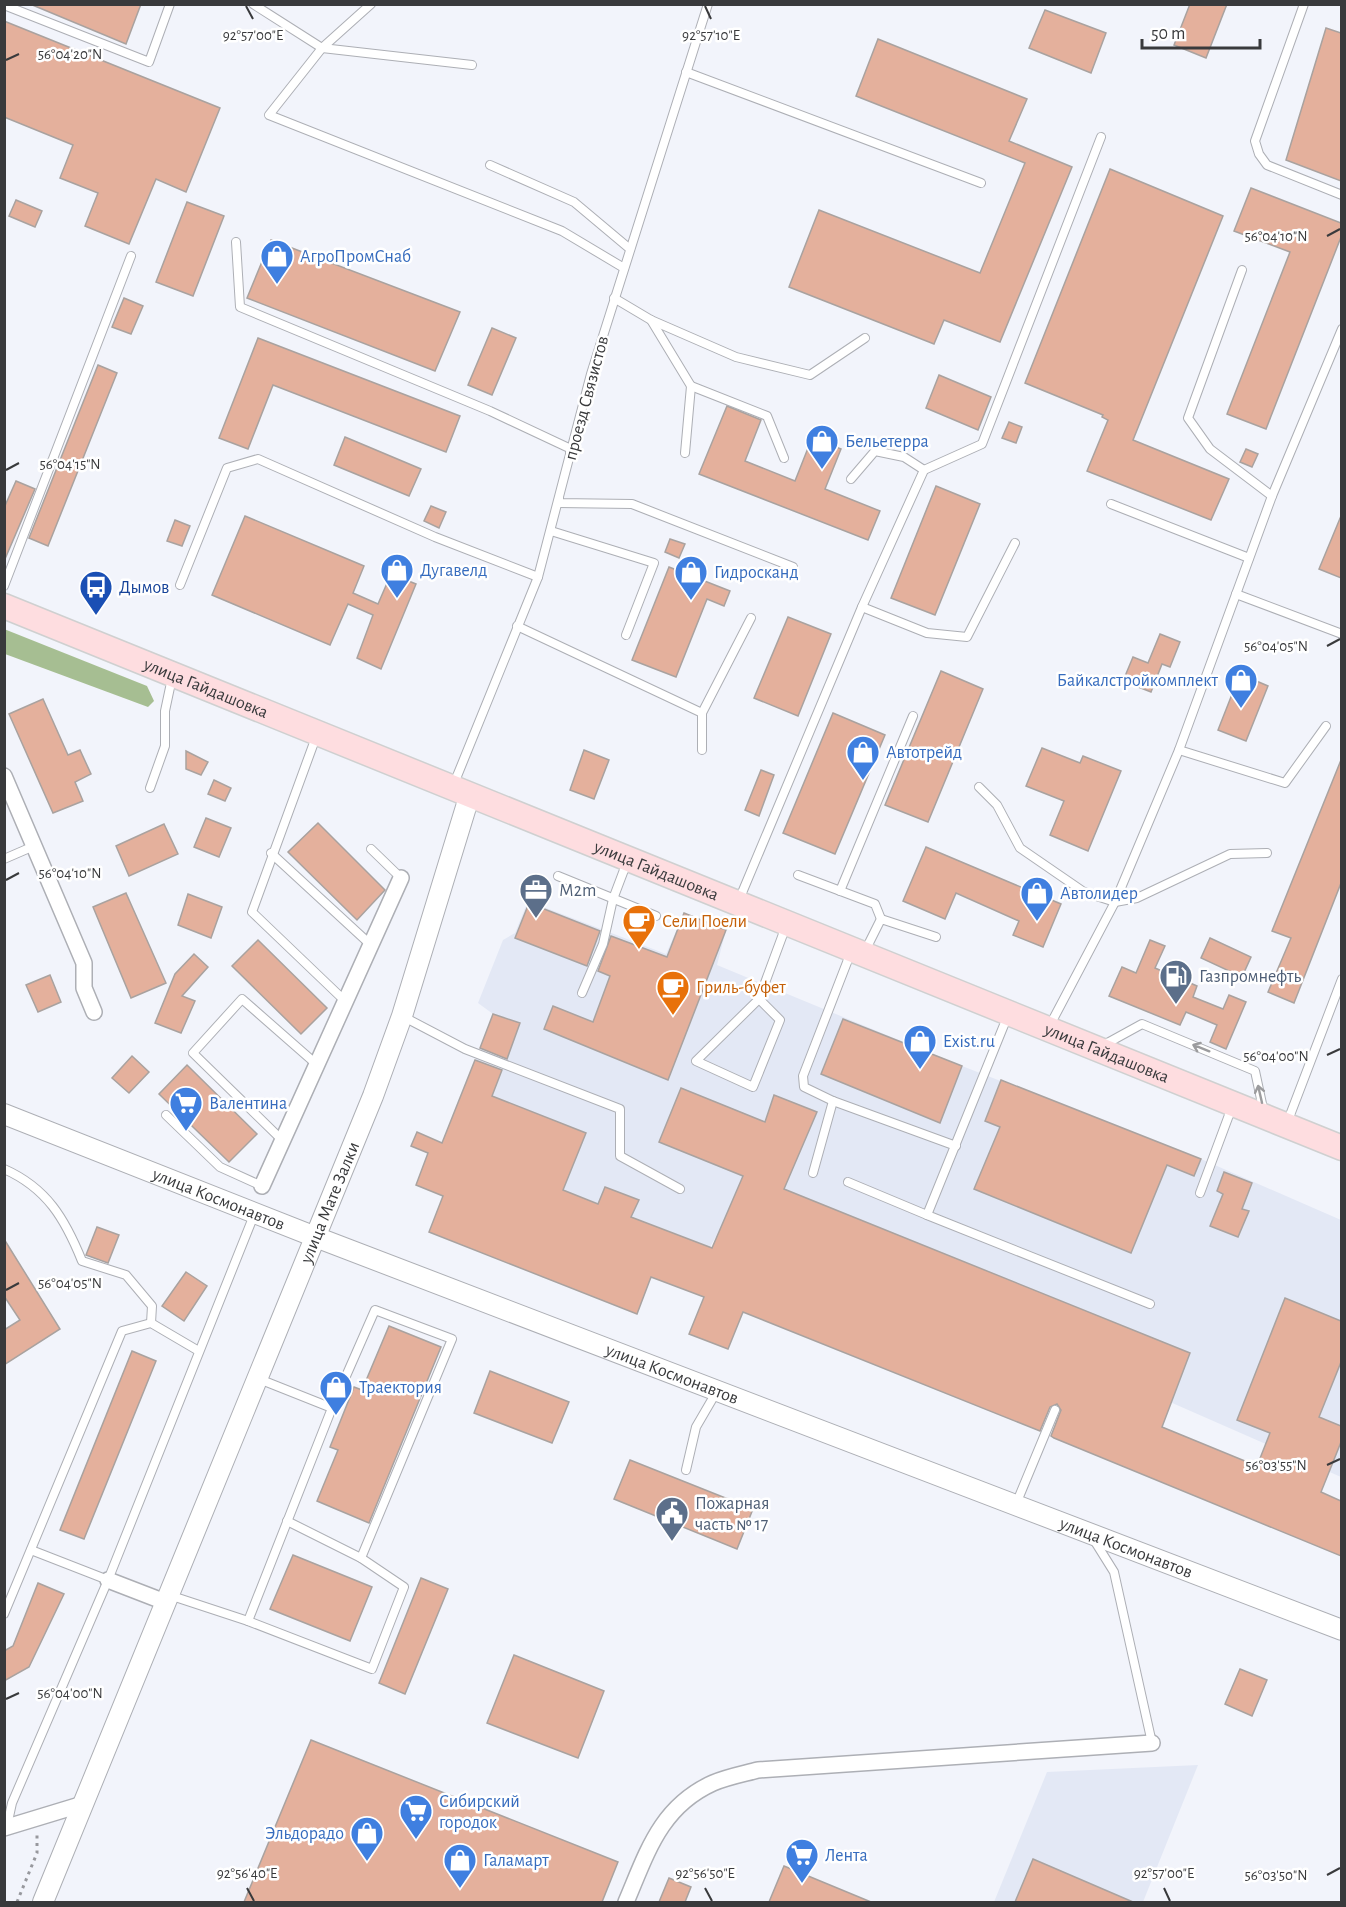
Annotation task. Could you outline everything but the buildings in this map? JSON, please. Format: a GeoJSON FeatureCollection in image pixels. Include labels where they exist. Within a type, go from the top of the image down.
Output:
{"type":"FeatureCollection","features":[{"type":"Feature","properties":{"kind":"main road","name":"улица Гайдашовка"},"geometry":{"type":"LineString","coordinates":[[4,606],[1341,1148]]}},
{"type":"Feature","properties":{"kind":"street"},"geometry":{"type":"LineString","coordinates":[[4,776],[36,846],[84,963],[84,988],[94,1012]]}},
{"type":"Feature","properties":{"kind":"street","name":"улица Мате Залки"},"geometry":{"type":"LineString","coordinates":[[43,1902],[258,1378],[313,1236],[373,1096],[402,1016],[461,790]]}},
{"type":"Feature","properties":{"kind":"street","name":"улица Космонавтов"},"geometry":{"type":"LineString","coordinates":[[262,1186],[315,1063],[346,1003],[401,878]]}},
{"type":"Feature","properties":{"kind":"street","name":"улица Космонавтов"},"geometry":{"type":"LineString","coordinates":[[4,1114],[313,1236],[1341,1630]]}},
{"type":"Feature","properties":{"kind":"street"},"geometry":{"type":"LineString","coordinates":[[108,1580],[166,1599]]}},
{"type":"Feature","properties":{"kind":"street"},"geometry":{"type":"LineString","coordinates":[[626,1902],[656,1832],[679,1806],[713,1783],[758,1770],[1152,1743]]}},
{"type":"Feature","properties":{"kind":"street"},"geometry":{"type":"LineString","coordinates":[[6,1827],[83,1804]]}},
{"type":"Feature","properties":{"kind":"lane"},"geometry":{"type":"LineString","coordinates":[[4,4],[149,62],[170,4]]}},
{"type":"Feature","properties":{"kind":"lane"},"geometry":{"type":"LineString","coordinates":[[253,4],[322,48],[472,65]]}},
{"type":"Feature","properties":{"kind":"lane"},"geometry":{"type":"LineString","coordinates":[[371,4],[322,48],[269,115],[562,231],[624,268]]}},
{"type":"Feature","properties":{"kind":"lane","name":"проезд Связистов"},"geometry":{"type":"LineString","coordinates":[[558,503],[614,298],[708,4]]}},
{"type":"Feature","properties":{"kind":"lane"},"geometry":{"type":"LineString","coordinates":[[1304,4],[1256,141],[1259,154],[1268,165],[1341,195]]}},
{"type":"Feature","properties":{"kind":"lane"},"geometry":{"type":"LineString","coordinates":[[686,72],[981,183]]}},
{"type":"Feature","properties":{"kind":"lane"},"geometry":{"type":"LineString","coordinates":[[738,905],[862,607],[924,470],[982,444],[1101,136]]}},
{"type":"Feature","properties":{"kind":"lane"},"geometry":{"type":"LineString","coordinates":[[490,165],[574,202],[630,249]]}},
{"type":"Feature","properties":{"kind":"lane"},"geometry":{"type":"LineString","coordinates":[[236,242],[240,307],[490,411],[571,449]]}},
{"type":"Feature","properties":{"kind":"lane"},"geometry":{"type":"LineString","coordinates":[[4,586],[131,256]]}},
{"type":"Feature","properties":{"kind":"lane"},"geometry":{"type":"LineString","coordinates":[[1242,270],[1188,418],[1210,449],[1272,496]]}},
{"type":"Feature","properties":{"kind":"lane"},"geometry":{"type":"LineString","coordinates":[[614,298],[651,320],[736,357],[810,375],[865,338]]}},
{"type":"Feature","properties":{"kind":"lane"},"geometry":{"type":"LineString","coordinates":[[651,320],[692,386],[767,416],[784,458]]}},
{"type":"Feature","properties":{"kind":"lane"},"geometry":{"type":"LineString","coordinates":[[1048,1030],[1115,902],[1179,750],[1272,496],[1341,329]]}},
{"type":"Feature","properties":{"kind":"lane"},"geometry":{"type":"LineString","coordinates":[[685,453],[692,386]]}},
{"type":"Feature","properties":{"kind":"lane"},"geometry":{"type":"LineString","coordinates":[[851,478],[875,451],[904,457],[924,470]]}},
{"type":"Feature","properties":{"kind":"lane"},"geometry":{"type":"LineString","coordinates":[[180,585],[226,468],[258,459],[435,537],[538,577]]}},
{"type":"Feature","properties":{"kind":"lane"},"geometry":{"type":"LineString","coordinates":[[461,790],[517,626],[538,577],[558,503],[632,504],[793,567]]}},
{"type":"Feature","properties":{"kind":"lane"},"geometry":{"type":"LineString","coordinates":[[1111,504],[1249,558]]}},
{"type":"Feature","properties":{"kind":"lane"},"geometry":{"type":"LineString","coordinates":[[551,531],[654,563],[626,635]]}},
{"type":"Feature","properties":{"kind":"lane"},"geometry":{"type":"LineString","coordinates":[[862,607],[927,633],[968,637],[1015,543]]}},
{"type":"Feature","properties":{"kind":"lane"},"geometry":{"type":"LineString","coordinates":[[1236,594],[1341,634]]}},
{"type":"Feature","properties":{"kind":"lane"},"geometry":{"type":"LineString","coordinates":[[702,750],[702,712],[751,618]]}},
{"type":"Feature","properties":{"kind":"lane"},"geometry":{"type":"LineString","coordinates":[[517,626],[702,712]]}},
{"type":"Feature","properties":{"kind":"lane"},"geometry":{"type":"LineString","coordinates":[[150,788],[165,746],[165,711],[172,674]]}},
{"type":"Feature","properties":{"kind":"lane"},"geometry":{"type":"LineString","coordinates":[[840,891],[912,716]]}},
{"type":"Feature","properties":{"kind":"lane"},"geometry":{"type":"LineString","coordinates":[[1179,750],[1285,783],[1326,726]]}},
{"type":"Feature","properties":{"kind":"lane"},"geometry":{"type":"LineString","coordinates":[[318,733],[271,854],[252,912],[346,1003]]}},
{"type":"Feature","properties":{"kind":"lane"},"geometry":{"type":"LineString","coordinates":[[979,788],[997,805],[1020,848],[1084,892],[1115,902],[1137,898],[1230,854],[1267,853]]}},
{"type":"Feature","properties":{"kind":"lane"},"geometry":{"type":"LineString","coordinates":[[4,859],[36,846]]}},
{"type":"Feature","properties":{"kind":"lane"},"geometry":{"type":"LineString","coordinates":[[370,849],[401,878]]}},
{"type":"Feature","properties":{"kind":"lane"},"geometry":{"type":"LineString","coordinates":[[271,854],[372,946]]}},
{"type":"Feature","properties":{"kind":"lane"},"geometry":{"type":"LineString","coordinates":[[582,993],[603,944],[613,899],[628,859]]}},
{"type":"Feature","properties":{"kind":"lane"},"geometry":{"type":"LineString","coordinates":[[798,875],[875,904],[881,920]]}},
{"type":"Feature","properties":{"kind":"lane"},"geometry":{"type":"LineString","coordinates":[[558,876],[656,916]]}},
{"type":"Feature","properties":{"kind":"lane"},"geometry":{"type":"LineString","coordinates":[[881,920],[936,937]]}},
{"type":"Feature","properties":{"kind":"lane"},"geometry":{"type":"LineString","coordinates":[[881,920],[857,953],[803,1076],[804,1087],[833,1101],[956,1146]]}},
{"type":"Feature","properties":{"kind":"lane"},"geometry":{"type":"LineString","coordinates":[[759,999],[780,1020],[753,1087],[696,1062],[759,999],[787,925]]}},
{"type":"Feature","properties":{"kind":"lane"},"geometry":{"type":"LineString","coordinates":[[1276,1121],[1341,979]]}},
{"type":"Feature","properties":{"kind":"lane"},"geometry":{"type":"LineString","coordinates":[[282,1140],[193,1053],[242,999],[315,1063]]}},
{"type":"Feature","properties":{"kind":"lane"},"geometry":{"type":"LineString","coordinates":[[927,1215],[1009,1014]]}},
{"type":"Feature","properties":{"kind":"lane"},"geometry":{"type":"LineString","coordinates":[[402,1016],[465,1049],[620,1109],[620,1156],[680,1189]]}},
{"type":"Feature","properties":{"kind":"lane"},"geometry":{"type":"LineString","coordinates":[[1095,1050],[1142,1024],[1255,1071],[1276,1121]]}},
{"type":"Feature","properties":{"kind":"lane"},"geometry":{"type":"LineString","coordinates":[[813,1173],[833,1101]]}},
{"type":"Feature","properties":{"kind":"lane"},"geometry":{"type":"LineString","coordinates":[[1200,1193],[1233,1105]]}},
{"type":"Feature","properties":{"kind":"lane"},"geometry":{"type":"LineString","coordinates":[[166,1115],[220,1167],[262,1186]]}},
{"type":"Feature","properties":{"kind":"lane"},"geometry":{"type":"LineString","coordinates":[[4,1169],[28,1180],[67,1223],[82,1261],[126,1275],[152,1306],[151,1323]]}},
{"type":"Feature","properties":{"kind":"lane"},"geometry":{"type":"LineString","coordinates":[[848,1182],[1150,1304]]}},
{"type":"Feature","properties":{"kind":"lane"},"geometry":{"type":"LineString","coordinates":[[6,1827],[12,1803],[108,1580],[197,1350],[254,1213]]}},
{"type":"Feature","properties":{"kind":"lane"},"geometry":{"type":"LineString","coordinates":[[248,1621],[332,1408],[375,1310],[452,1339],[362,1558]]}},
{"type":"Feature","properties":{"kind":"lane"},"geometry":{"type":"LineString","coordinates":[[4,1614],[122,1332],[151,1323],[197,1350]]}},
{"type":"Feature","properties":{"kind":"lane"},"geometry":{"type":"LineString","coordinates":[[258,1378],[332,1408]]}},
{"type":"Feature","properties":{"kind":"lane"},"geometry":{"type":"LineString","coordinates":[[686,1470],[696,1427],[717,1391]]}},
{"type":"Feature","properties":{"kind":"lane"},"geometry":{"type":"LineString","coordinates":[[1016,1505],[1055,1410]]}},
{"type":"Feature","properties":{"kind":"lane"},"geometry":{"type":"LineString","coordinates":[[166,1599],[248,1621],[372,1669],[404,1587],[362,1558],[287,1521]]}},
{"type":"Feature","properties":{"kind":"lane"},"geometry":{"type":"LineString","coordinates":[[1090,1533],[1114,1572],[1152,1743]]}},
{"type":"Feature","properties":{"kind":"lane"},"geometry":{"type":"LineString","coordinates":[[31,1550],[108,1580]]}},
{"type":"Feature","properties":{"kind":"path"},"geometry":{"type":"LineString","coordinates":[[17,1902],[37,1853],[37,1819]]}},
{"type":"Feature","properties":{"kind":"shaded area"},"geometry":{"type":"Polygon","coordinates":[[[528,901],[666,954],[684,913],[726,930],[717,965],[962,1066],[1201,1159],[1341,1220],[1341,1477],[1170,1402],[719,1231],[710,1247],[443,1143],[493,1014],[478,1003],[503,940],[515,933],[528,901]]]}},
{"type":"Feature","properties":{"kind":"shaded area"},"geometry":{"type":"Polygon","coordinates":[[[1198,1765],[1143,1902],[994,1902],[1047,1772],[1198,1765]]]}},
{"type":"Feature","properties":{"kind":"green space"},"geometry":{"type":"Polygon","coordinates":[[[4,629],[147,686],[154,701],[148,707],[5,654],[4,629]]]}},
{"type":"Feature","properties":{"kind":"place","name":"АгроПромСнаб"},"geometry":{"type":"Point","coordinates":[277,285]}},
{"type":"Feature","properties":{"kind":"place","name":"Бельетерра"},"geometry":{"type":"Point","coordinates":[822,470]}},
{"type":"Feature","properties":{"kind":"place","name":"Дугавелд"},"geometry":{"type":"Point","coordinates":[397,599]}},
{"type":"Feature","properties":{"kind":"place","name":"Гидросканд"},"geometry":{"type":"Point","coordinates":[691,601]}},
{"type":"Feature","properties":{"kind":"place","name":"Дымов"},"geometry":{"type":"Point","coordinates":[96,616]}},
{"type":"Feature","properties":{"kind":"place","name":"Байкалстройкомплект"},"geometry":{"type":"Point","coordinates":[1241,709]}},
{"type":"Feature","properties":{"kind":"place","name":"Автотрейд"},"geometry":{"type":"Point","coordinates":[863,781]}},
{"type":"Feature","properties":{"kind":"place","name":"М2m"},"geometry":{"type":"Point","coordinates":[536,919]}},
{"type":"Feature","properties":{"kind":"place","name":"Автолидер"},"geometry":{"type":"Point","coordinates":[1037,922]}},
{"type":"Feature","properties":{"kind":"place","name":"Сели Поели"},"geometry":{"type":"Point","coordinates":[639,950]}},
{"type":"Feature","properties":{"kind":"place","name":"Газпромнефть"},"geometry":{"type":"Point","coordinates":[1176,1005]}},
{"type":"Feature","properties":{"kind":"place","name":"Гриль-буфет"},"geometry":{"type":"Point","coordinates":[673,1016]}},
{"type":"Feature","properties":{"kind":"place","name":"Exist.ru"},"geometry":{"type":"Point","coordinates":[920,1070]}},
{"type":"Feature","properties":{"kind":"place","name":"Валентина"},"geometry":{"type":"Point","coordinates":[186,1132]}},
{"type":"Feature","properties":{"kind":"place","name":"Траектория"},"geometry":{"type":"Point","coordinates":[336,1416]}},
{"type":"Feature","properties":{"kind":"place","name":"Пожарная часть № 17"},"geometry":{"type":"Point","coordinates":[672,1542]}},
{"type":"Feature","properties":{"kind":"place","name":"Сибирский городок"},"geometry":{"type":"Point","coordinates":[416,1840]}},
{"type":"Feature","properties":{"kind":"place","name":"Эльдорадо"},"geometry":{"type":"Point","coordinates":[367,1862]}},
{"type":"Feature","properties":{"kind":"place","name":"Лента"},"geometry":{"type":"Point","coordinates":[802,1884]}},
{"type":"Feature","properties":{"kind":"place","name":"Галамарт"},"geometry":{"type":"Point","coordinates":[460,1889]}}]}
